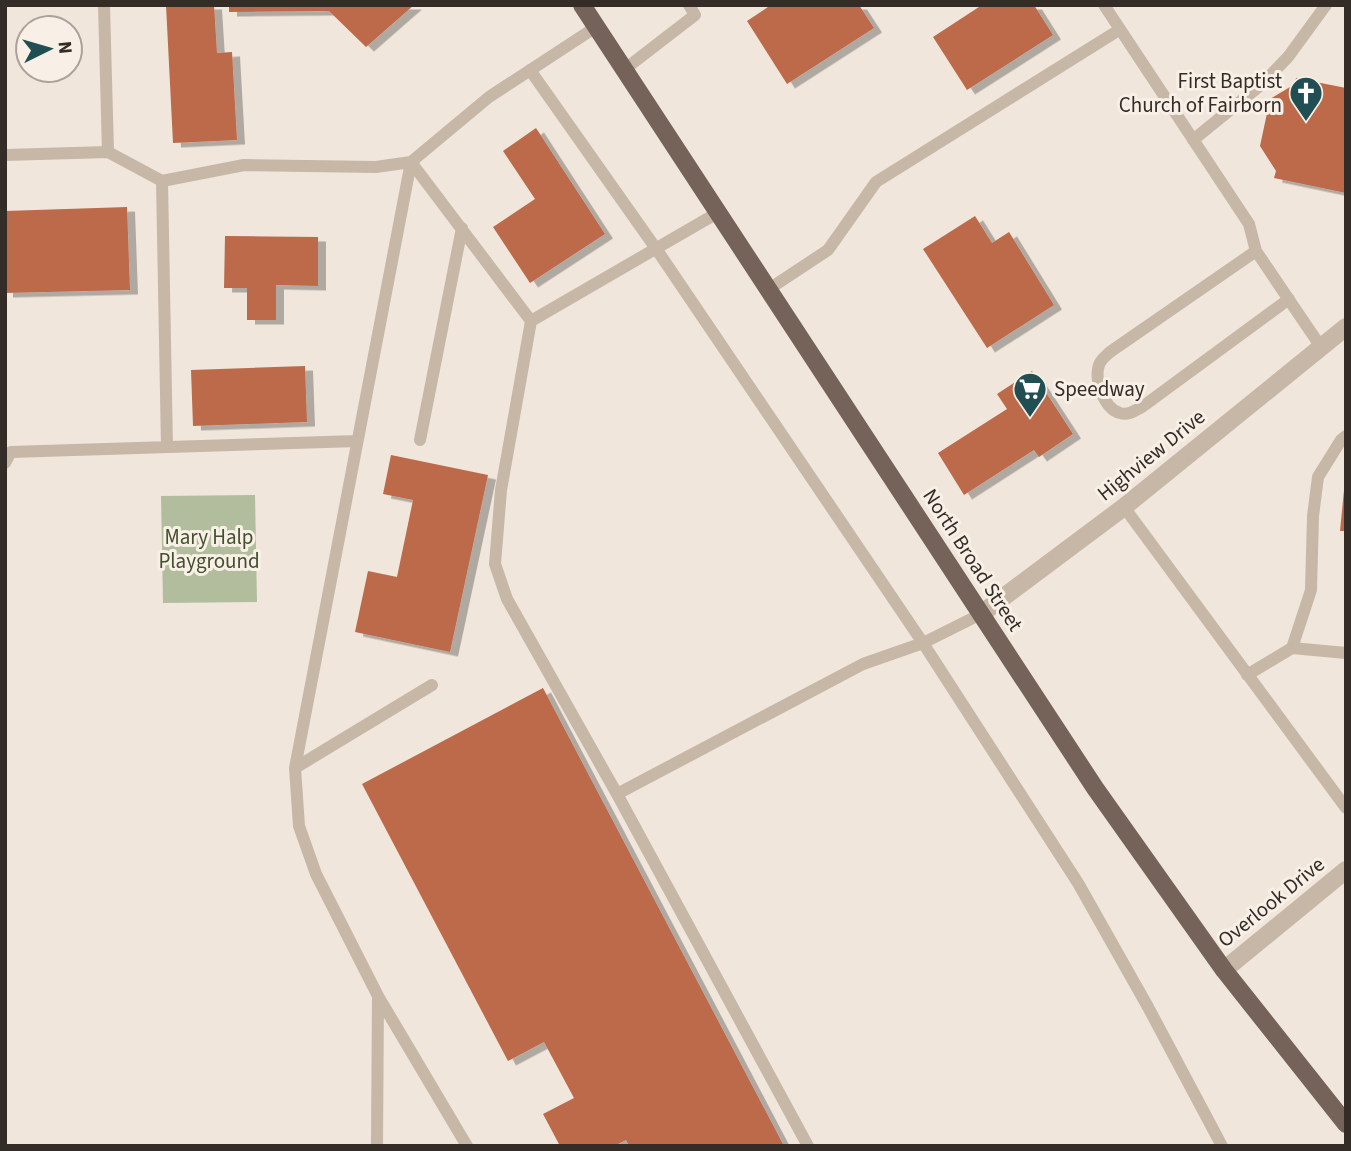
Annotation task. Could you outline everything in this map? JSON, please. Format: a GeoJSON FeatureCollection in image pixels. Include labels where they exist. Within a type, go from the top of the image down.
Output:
{"type":"FeatureCollection","features":[{"type":"Feature","properties":{"kind":"main road","name":"North Broad Street"},"geometry":{"type":"LineString","coordinates":[[582,5],[1110,809],[1224,970],[1346,1125]]}},
{"type":"Feature","properties":{"kind":"street","name":"Highview Drive"},"geometry":{"type":"LineString","coordinates":[[981,614],[1124,507],[1346,327]]}},
{"type":"Feature","properties":{"kind":"street","name":"Overlook Drive"},"geometry":{"type":"LineString","coordinates":[[1224,970],[1346,870]]}},
{"type":"Feature","properties":{"kind":"lane"},"geometry":{"type":"LineString","coordinates":[[104,5],[108,152]]}},
{"type":"Feature","properties":{"kind":"lane"},"geometry":{"type":"LineString","coordinates":[[625,69],[695,15],[689,5]]}},
{"type":"Feature","properties":{"kind":"lane"},"geometry":{"type":"LineString","coordinates":[[1104,5],[1249,224],[1256,251],[1321,347]]}},
{"type":"Feature","properties":{"kind":"lane"},"geometry":{"type":"LineString","coordinates":[[1193,140],[1262,84],[1288,57],[1326,5]]}},
{"type":"Feature","properties":{"kind":"lane"},"geometry":{"type":"LineString","coordinates":[[5,155],[108,152],[162,181],[244,165],[376,167],[411,162],[489,97],[596,27]]}},
{"type":"Feature","properties":{"kind":"lane"},"geometry":{"type":"LineString","coordinates":[[769,289],[828,250],[876,182],[1119,30]]}},
{"type":"Feature","properties":{"kind":"lane"},"geometry":{"type":"LineString","coordinates":[[530,70],[657,250],[923,643],[1090,904],[1222,1146]]}},
{"type":"Feature","properties":{"kind":"lane"},"geometry":{"type":"LineString","coordinates":[[411,162],[531,321],[501,490],[495,564],[507,599],[617,794],[808,1146]]}},
{"type":"Feature","properties":{"kind":"lane"},"geometry":{"type":"LineString","coordinates":[[411,162],[295,768],[299,826],[316,874],[378,996],[467,1146]]}},
{"type":"Feature","properties":{"kind":"lane"},"geometry":{"type":"LineString","coordinates":[[162,181],[167,447]]}},
{"type":"Feature","properties":{"kind":"lane"},"geometry":{"type":"LineString","coordinates":[[531,321],[719,212]]}},
{"type":"Feature","properties":{"kind":"lane"},"geometry":{"type":"LineString","coordinates":[[420,440],[462,228]]}},
{"type":"Feature","properties":{"kind":"lane"},"geometry":{"type":"LineString","coordinates":[[1256,251],[1110,352],[1100,362],[1097,376],[1111,407],[1120,414],[1131,413],[1142,407],[1289,299]]}},
{"type":"Feature","properties":{"kind":"lane"},"geometry":{"type":"LineString","coordinates":[[1292,648],[1311,590],[1313,516],[1318,477],[1346,436]]}},
{"type":"Feature","properties":{"kind":"lane"},"geometry":{"type":"LineString","coordinates":[[5,463],[10,452],[358,441]]}},
{"type":"Feature","properties":{"kind":"lane"},"geometry":{"type":"LineString","coordinates":[[1124,507],[1346,808]]}},
{"type":"Feature","properties":{"kind":"lane"},"geometry":{"type":"LineString","coordinates":[[617,794],[863,664],[923,643],[981,614]]}},
{"type":"Feature","properties":{"kind":"lane"},"geometry":{"type":"LineString","coordinates":[[1247,675],[1292,648],[1346,653]]}},
{"type":"Feature","properties":{"kind":"lane"},"geometry":{"type":"LineString","coordinates":[[295,768],[432,685]]}},
{"type":"Feature","properties":{"kind":"lane"},"geometry":{"type":"LineString","coordinates":[[377,1146],[378,996]]}},
{"type":"Feature","properties":{"kind":"green space","name":"Mary Halp Playground"},"geometry":{"type":"Polygon","coordinates":[[[255,495],[257,602],[163,603],[161,496],[255,495]]]}},
{"type":"Feature","properties":{"kind":"building"},"geometry":{"type":"Polygon","coordinates":[[[166,5],[214,5],[217,53],[232,52],[237,140],[173,143],[166,5]]]}},
{"type":"Feature","properties":{"kind":"building"},"geometry":{"type":"Polygon","coordinates":[[[229,5],[414,5],[366,47],[329,11],[229,12],[229,5]]]}},
{"type":"Feature","properties":{"kind":"building"},"geometry":{"type":"Polygon","coordinates":[[[771,5],[859,5],[874,28],[787,84],[747,21],[771,5]]]}},
{"type":"Feature","properties":{"kind":"building"},"geometry":{"type":"Polygon","coordinates":[[[982,5],[1034,5],[1053,35],[967,90],[933,37],[982,5]]]}},
{"type":"Feature","properties":{"kind":"building","name":"First Baptist Church of Fairborn"},"geometry":{"type":"Polygon","coordinates":[[[1296,78],[1346,88],[1346,193],[1274,178],[1276,171],[1260,146],[1270,99],[1295,84],[1296,78]]]}},
{"type":"Feature","properties":{"kind":"building"},"geometry":{"type":"Polygon","coordinates":[[[536,128],[605,234],[530,283],[493,227],[535,199],[503,151],[536,128]]]}},
{"type":"Feature","properties":{"kind":"building"},"geometry":{"type":"Polygon","coordinates":[[[127,207],[130,290],[5,293],[5,211],[127,207]]]}},
{"type":"Feature","properties":{"kind":"building"},"geometry":{"type":"Polygon","coordinates":[[[975,216],[992,243],[1009,232],[1054,305],[987,348],[923,249],[975,216]]]}},
{"type":"Feature","properties":{"kind":"building"},"geometry":{"type":"Polygon","coordinates":[[[225,236],[318,237],[318,286],[276,285],[276,320],[247,320],[247,288],[224,288],[225,236]]]}},
{"type":"Feature","properties":{"kind":"building"},"geometry":{"type":"Polygon","coordinates":[[[305,366],[307,422],[193,426],[191,370],[305,366]]]}},
{"type":"Feature","properties":{"kind":"building"},"geometry":{"type":"Polygon","coordinates":[[[1032,371],[1073,434],[1039,457],[1034,450],[964,495],[938,453],[1007,409],[997,394],[1032,371]]]}},
{"type":"Feature","properties":{"kind":"building"},"geometry":{"type":"Polygon","coordinates":[[[391,455],[488,475],[450,652],[355,632],[368,571],[397,577],[413,500],[383,494],[391,455]]]}},
{"type":"Feature","properties":{"kind":"building"},"geometry":{"type":"Polygon","coordinates":[[[1344,490],[1346,531],[1340,531],[1344,490]]]}},
{"type":"Feature","properties":{"kind":"building"},"geometry":{"type":"Polygon","coordinates":[[[543,688],[784,1146],[629,1146],[626,1140],[614,1146],[560,1146],[543,1114],[574,1098],[544,1042],[508,1061],[362,784],[543,688]]]}},
{"type":"Feature","properties":{"kind":"place","name":"First Baptist Church of Fairborn"},"geometry":{"type":"Point","coordinates":[1306,123]}},
{"type":"Feature","properties":{"kind":"place","name":"Speedway"},"geometry":{"type":"Point","coordinates":[1030,419]}}]}
